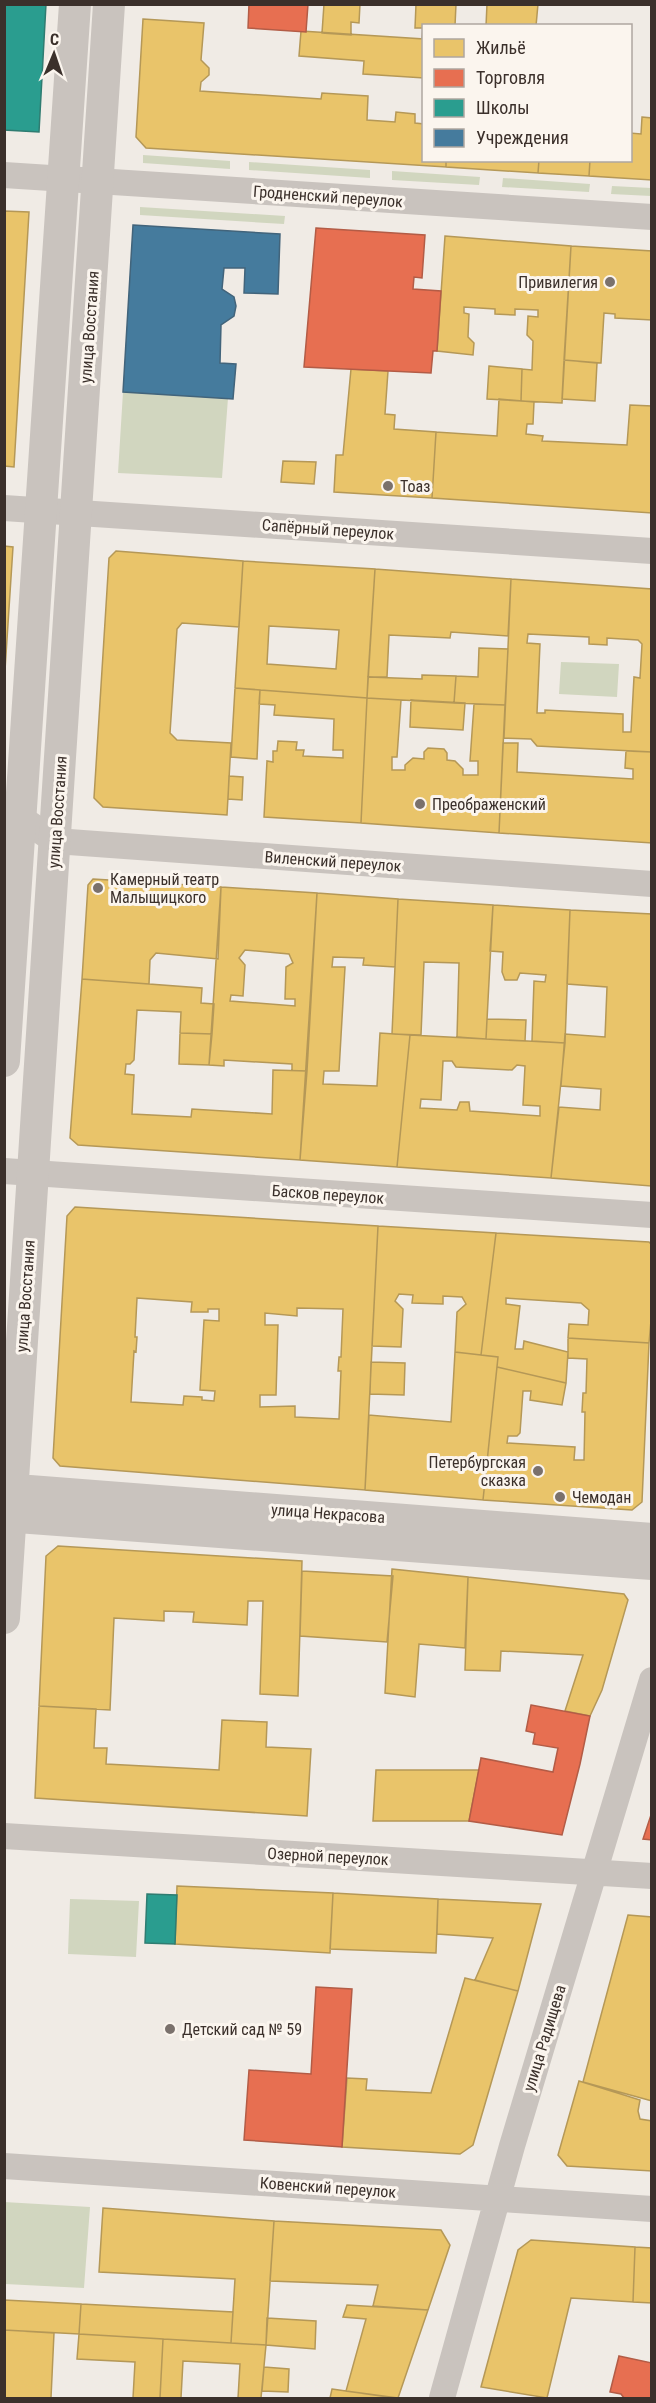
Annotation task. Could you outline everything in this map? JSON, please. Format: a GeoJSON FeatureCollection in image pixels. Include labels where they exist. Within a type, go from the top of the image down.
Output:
{"type":"FeatureCollection","features":[{"type":"Feature","properties":{"kind":"street","name":"улица Восстания"},"geometry":{"type":"LineString","coordinates":[[4,1061],[13,818],[42,510],[75,4]]}},
{"type":"Feature","properties":{"kind":"street","name":"улица Восстания"},"geometry":{"type":"LineString","coordinates":[[4,1618],[19,1173],[56,841],[109,4]]}},
{"type":"Feature","properties":{"kind":"street","name":"Гродненский переулок"},"geometry":{"type":"LineString","coordinates":[[4,175],[651,217]]}},
{"type":"Feature","properties":{"kind":"street","name":"Сапёрный переулок"},"geometry":{"type":"LineString","coordinates":[[4,508],[651,551]]}},
{"type":"Feature","properties":{"kind":"street","name":"Виленский переулок"},"geometry":{"type":"LineString","coordinates":[[13,818],[56,841],[651,884]]}},
{"type":"Feature","properties":{"kind":"street","name":"Басков переулок"},"geometry":{"type":"LineString","coordinates":[[19,1173],[651,1215]]}},
{"type":"Feature","properties":{"kind":"street","name":"улица Некрасова"},"geometry":{"type":"LineString","coordinates":[[8,1503],[651,1539]]}},
{"type":"Feature","properties":{"kind":"street","name":"улица Некрасова"},"geometry":{"type":"LineString","coordinates":[[8,1503],[651,1564]]}},
{"type":"Feature","properties":{"kind":"street","name":"улица Радищева"},"geometry":{"type":"LineString","coordinates":[[442,2398],[497,2199],[651,1680]]}},
{"type":"Feature","properties":{"kind":"street","name":"Озерной переулок"},"geometry":{"type":"LineString","coordinates":[[4,1836],[651,1876]]}},
{"type":"Feature","properties":{"kind":"street","name":"Ковенский переулок"},"geometry":{"type":"LineString","coordinates":[[4,2166],[651,2209]]}},
{"type":"Feature","properties":{"kind":"green space"},"geometry":{"type":"Polygon","coordinates":[[[143,155],[230,161],[230,169],[143,163],[143,155]]]}},
{"type":"Feature","properties":{"kind":"green space"},"geometry":{"type":"Polygon","coordinates":[[[249,162],[370,170],[370,178],[249,170],[249,162]]]}},
{"type":"Feature","properties":{"kind":"green space"},"geometry":{"type":"Polygon","coordinates":[[[392,171],[480,177],[479,185],[392,180],[392,171]]]}},
{"type":"Feature","properties":{"kind":"green space"},"geometry":{"type":"Polygon","coordinates":[[[503,178],[590,184],[589,192],[502,187],[503,178]]]}},
{"type":"Feature","properties":{"kind":"green space"},"geometry":{"type":"Polygon","coordinates":[[[612,186],[651,188],[651,196],[611,194],[612,186]]]}},
{"type":"Feature","properties":{"kind":"green space"},"geometry":{"type":"Polygon","coordinates":[[[140,207],[285,216],[284,224],[140,215],[140,207]]]}},
{"type":"Feature","properties":{"kind":"green space"},"geometry":{"type":"Polygon","coordinates":[[[123,392],[228,398],[222,478],[118,473],[123,392]]]}},
{"type":"Feature","properties":{"kind":"green space"},"geometry":{"type":"Polygon","coordinates":[[[561,662],[619,664],[617,697],[559,694],[561,662]]]}},
{"type":"Feature","properties":{"kind":"green space"},"geometry":{"type":"Polygon","coordinates":[[[70,1899],[139,1901],[136,1957],[68,1954],[70,1899]]]}},
{"type":"Feature","properties":{"kind":"green space"},"geometry":{"type":"Polygon","coordinates":[[[4,2202],[90,2207],[84,2288],[5,2284],[4,2202]]]}},
{"type":"Feature","properties":{"kind":"building: Жильё"},"geometry":{"type":"Polygon","coordinates":[[[324,4],[360,4],[359,23],[351,22],[351,35],[322,33],[324,4]]]}},
{"type":"Feature","properties":{"kind":"building: Жильё"},"geometry":{"type":"Polygon","coordinates":[[[416,4],[456,4],[455,24],[422,24],[422,28],[415,28],[416,4]]]}},
{"type":"Feature","properties":{"kind":"building: Жильё"},"geometry":{"type":"Polygon","coordinates":[[[487,4],[538,4],[536,24],[486,24],[487,4]]]}},
{"type":"Feature","properties":{"kind":"building: Жильё"},"geometry":{"type":"Polygon","coordinates":[[[143,19],[204,23],[201,60],[209,68],[209,75],[201,82],[200,91],[321,99],[322,93],[368,96],[367,120],[395,122],[396,112],[415,114],[415,123],[422,124],[422,162],[446,162],[446,167],[146,148],[136,137],[143,19]]]}},
{"type":"Feature","properties":{"kind":"building: Жильё"},"geometry":{"type":"Polygon","coordinates":[[[301,31],[422,39],[422,78],[363,74],[364,61],[299,56],[301,31]]]}},
{"type":"Feature","properties":{"kind":"building: Жильё"},"geometry":{"type":"Polygon","coordinates":[[[642,117],[652,118],[652,180],[589,176],[590,162],[632,162],[632,133],[641,134],[642,117]]]}},
{"type":"Feature","properties":{"kind":"building: Жильё"},"geometry":{"type":"Polygon","coordinates":[[[446,162],[539,162],[538,173],[446,167],[446,162]]]}},
{"type":"Feature","properties":{"kind":"building: Жильё"},"geometry":{"type":"Polygon","coordinates":[[[539,162],[590,162],[589,176],[538,173],[539,162]]]}},
{"type":"Feature","properties":{"kind":"building: Жильё"},"geometry":{"type":"Polygon","coordinates":[[[4,211],[29,212],[14,467],[4,466],[4,211]]]}},
{"type":"Feature","properties":{"kind":"building: Жильё"},"geometry":{"type":"Polygon","coordinates":[[[445,236],[571,246],[562,403],[521,401],[522,369],[532,370],[533,341],[527,335],[528,316],[538,317],[538,310],[515,309],[515,315],[495,314],[495,309],[464,307],[464,313],[469,314],[468,337],[474,343],[473,355],[437,351],[445,236]]]}},
{"type":"Feature","properties":{"kind":"building: Жильё","name":"Привилегия"},"geometry":{"type":"Polygon","coordinates":[[[571,246],[652,251],[652,320],[615,318],[615,314],[604,313],[601,363],[564,360],[571,246]]]}},
{"type":"Feature","properties":{"kind":"building: Жильё"},"geometry":{"type":"Polygon","coordinates":[[[564,360],[597,363],[595,401],[562,399],[564,360]]]}},
{"type":"Feature","properties":{"kind":"building: Жильё"},"geometry":{"type":"Polygon","coordinates":[[[489,366],[522,369],[521,401],[487,399],[489,366]]]}},
{"type":"Feature","properties":{"kind":"building: Жильё"},"geometry":{"type":"Polygon","coordinates":[[[351,369],[388,371],[385,414],[395,415],[394,429],[436,432],[432,498],[334,492],[336,455],[343,455],[351,369]]]}},
{"type":"Feature","properties":{"kind":"building: Жильё"},"geometry":{"type":"Polygon","coordinates":[[[499,399],[534,402],[533,424],[527,424],[526,434],[543,436],[542,441],[627,445],[630,405],[652,406],[652,513],[432,498],[436,432],[497,436],[499,399]]]}},
{"type":"Feature","properties":{"kind":"building: Жильё"},"geometry":{"type":"Polygon","coordinates":[[[283,461],[316,462],[314,484],[281,482],[283,461]]]}},
{"type":"Feature","properties":{"kind":"building: Жильё"},"geometry":{"type":"Polygon","coordinates":[[[4,546],[13,547],[5,670],[4,670],[4,546]]]}},
{"type":"Feature","properties":{"kind":"building: Жильё"},"geometry":{"type":"Polygon","coordinates":[[[116,551],[243,561],[239,627],[182,623],[177,629],[170,733],[177,740],[231,743],[227,815],[103,807],[94,798],[109,558],[116,551]]]}},
{"type":"Feature","properties":{"kind":"building: Жильё"},"geometry":{"type":"Polygon","coordinates":[[[243,561],[375,569],[367,698],[235,688],[243,561]],[[269,626],[267,664],[336,669],[339,630],[269,626]]]}},
{"type":"Feature","properties":{"kind":"building: Жильё"},"geometry":{"type":"Polygon","coordinates":[[[375,569],[511,579],[508,636],[451,632],[450,638],[389,635],[387,677],[368,677],[375,569]]]}},
{"type":"Feature","properties":{"kind":"building: Жильё"},"geometry":{"type":"Polygon","coordinates":[[[511,579],[652,589],[652,752],[537,746],[531,739],[504,738],[511,579]],[[528,634],[527,643],[540,644],[537,713],[545,713],[545,710],[623,714],[623,732],[631,732],[634,677],[640,678],[642,644],[638,640],[607,638],[607,645],[589,644],[589,637],[528,634]]]}},
{"type":"Feature","properties":{"kind":"building: Жильё"},"geometry":{"type":"Polygon","coordinates":[[[479,648],[508,649],[505,705],[454,703],[456,676],[478,677],[479,648]]]}},
{"type":"Feature","properties":{"kind":"building: Жильё"},"geometry":{"type":"Polygon","coordinates":[[[422,675],[456,676],[454,703],[367,698],[368,677],[422,679],[422,675]]]}},
{"type":"Feature","properties":{"kind":"building: Жильё"},"geometry":{"type":"Polygon","coordinates":[[[235,688],[260,690],[257,759],[231,757],[235,688]]]}},
{"type":"Feature","properties":{"kind":"building: Жильё"},"geometry":{"type":"Polygon","coordinates":[[[260,690],[367,698],[361,823],[264,817],[267,761],[273,762],[273,751],[277,751],[278,741],[297,742],[296,750],[304,750],[303,756],[343,758],[343,750],[333,750],[334,719],[274,715],[275,705],[259,704],[260,690]]]}},
{"type":"Feature","properties":{"kind":"building: Жильё"},"geometry":{"type":"Polygon","coordinates":[[[367,698],[401,700],[397,757],[392,757],[392,770],[405,770],[405,765],[413,758],[424,759],[424,752],[428,748],[444,749],[447,753],[447,760],[455,761],[463,769],[463,775],[478,775],[478,761],[470,761],[474,704],[505,705],[499,833],[361,823],[367,698]]]}},
{"type":"Feature","properties":{"kind":"building: Жильё"},"geometry":{"type":"Polygon","coordinates":[[[411,700],[465,703],[463,730],[410,727],[411,700]]]}},
{"type":"Feature","properties":{"kind":"building: Жильё"},"geometry":{"type":"Polygon","coordinates":[[[503,743],[518,743],[517,772],[633,779],[633,769],[625,768],[626,751],[652,752],[652,843],[499,833],[503,743]]]}},
{"type":"Feature","properties":{"kind":"building: Жильё"},"geometry":{"type":"Polygon","coordinates":[[[229,776],[243,777],[242,800],[228,799],[229,776]]]}},
{"type":"Feature","properties":{"kind":"building: Жильё"},"geometry":{"type":"Polygon","coordinates":[[[93,879],[221,887],[218,959],[156,953],[150,960],[149,984],[82,979],[88,885],[93,879]]]}},
{"type":"Feature","properties":{"kind":"building: Жильё"},"geometry":{"type":"Polygon","coordinates":[[[221,887],[317,893],[307,1071],[292,1071],[292,1064],[224,1060],[224,1066],[209,1065],[221,887]],[[245,950],[239,958],[245,965],[243,996],[231,995],[230,1001],[295,1006],[295,999],[285,999],[286,967],[293,963],[289,954],[245,950]]]}},
{"type":"Feature","properties":{"kind":"building: Жильё"},"geometry":{"type":"Polygon","coordinates":[[[317,893],[398,899],[395,967],[363,965],[364,958],[333,957],[332,967],[345,967],[339,1071],[324,1071],[323,1084],[377,1086],[380,1033],[410,1035],[397,1167],[300,1160],[317,893]]]}},
{"type":"Feature","properties":{"kind":"building: Жильё"},"geometry":{"type":"Polygon","coordinates":[[[398,899],[493,905],[486,1039],[457,1037],[459,963],[424,962],[421,1035],[392,1034],[398,899]]]}},
{"type":"Feature","properties":{"kind":"building: Жильё"},"geometry":{"type":"Polygon","coordinates":[[[493,905],[570,910],[565,1043],[532,1041],[534,981],[545,982],[546,975],[520,973],[517,980],[505,980],[502,972],[503,952],[490,951],[493,905]]]}},
{"type":"Feature","properties":{"kind":"building: Жильё"},"geometry":{"type":"Polygon","coordinates":[[[570,910],[652,914],[651,1186],[551,1178],[559,1107],[600,1110],[601,1089],[561,1086],[565,1034],[605,1037],[607,987],[567,984],[570,910]]]}},
{"type":"Feature","properties":{"kind":"building: Жильё"},"geometry":{"type":"Polygon","coordinates":[[[82,979],[202,988],[201,1003],[214,1004],[212,1034],[180,1033],[181,1012],[137,1010],[134,1060],[126,1064],[125,1074],[134,1075],[132,1114],[191,1117],[192,1109],[272,1114],[273,1070],[307,1071],[300,1160],[78,1145],[70,1138],[82,979]]]}},
{"type":"Feature","properties":{"kind":"building: Жильё"},"geometry":{"type":"Polygon","coordinates":[[[487,1019],[526,1020],[525,1041],[486,1039],[487,1019]]]}},
{"type":"Feature","properties":{"kind":"building: Жильё"},"geometry":{"type":"Polygon","coordinates":[[[180,1033],[212,1034],[209,1065],[179,1064],[180,1033]]]}},
{"type":"Feature","properties":{"kind":"building: Жильё"},"geometry":{"type":"Polygon","coordinates":[[[410,1035],[565,1043],[551,1178],[397,1167],[410,1035]],[[443,1061],[441,1100],[421,1099],[420,1108],[457,1110],[460,1102],[469,1102],[470,1111],[540,1116],[540,1106],[523,1105],[525,1066],[517,1065],[512,1070],[456,1067],[452,1061],[443,1061]]]}},
{"type":"Feature","properties":{"kind":"building: Жильё"},"geometry":{"type":"Polygon","coordinates":[[[75,1207],[378,1226],[365,1490],[60,1466],[53,1458],[67,1216],[75,1207]],[[137,1298],[135,1337],[137,1337],[131,1402],[183,1405],[184,1396],[202,1397],[202,1400],[214,1401],[215,1391],[200,1390],[204,1320],[219,1321],[219,1309],[208,1309],[208,1312],[191,1312],[192,1302],[137,1298]],[[297,1308],[297,1316],[265,1313],[265,1325],[278,1325],[276,1395],[260,1395],[260,1407],[295,1406],[295,1417],[339,1419],[341,1371],[338,1371],[339,1357],[341,1357],[343,1309],[297,1308]]]}},
{"type":"Feature","properties":{"kind":"building: Жильё"},"geometry":{"type":"Polygon","coordinates":[[[378,1226],[496,1233],[481,1355],[455,1352],[457,1312],[466,1304],[462,1297],[443,1296],[443,1304],[412,1303],[413,1295],[399,1294],[395,1301],[403,1309],[401,1347],[372,1346],[378,1226]]]}},
{"type":"Feature","properties":{"kind":"building: Жильё"},"geometry":{"type":"Polygon","coordinates":[[[496,1233],[649,1242],[652,1245],[652,1309],[649,1343],[568,1338],[569,1324],[588,1325],[589,1310],[581,1303],[506,1298],[506,1304],[520,1306],[515,1349],[523,1349],[524,1341],[568,1352],[566,1383],[497,1367],[498,1357],[481,1355],[496,1233]]]}},
{"type":"Feature","properties":{"kind":"building: Жильё"},"geometry":{"type":"Polygon","coordinates":[[[568,1338],[649,1343],[642,1502],[632,1510],[483,1500],[497,1367],[566,1383],[562,1405],[530,1400],[531,1391],[523,1391],[520,1433],[517,1436],[508,1436],[507,1443],[575,1447],[574,1460],[584,1460],[585,1412],[582,1412],[583,1393],[586,1393],[587,1359],[568,1358],[568,1338]]]}},
{"type":"Feature","properties":{"kind":"building: Жильё"},"geometry":{"type":"Polygon","coordinates":[[[455,1352],[498,1357],[483,1500],[365,1490],[369,1415],[451,1422],[455,1352]]]}},
{"type":"Feature","properties":{"kind":"building: Жильё"},"geometry":{"type":"Polygon","coordinates":[[[371,1362],[405,1363],[404,1395],[370,1394],[371,1362]]]}},
{"type":"Feature","properties":{"kind":"building: Жильё"},"geometry":{"type":"Polygon","coordinates":[[[58,1546],[302,1561],[298,1696],[260,1694],[263,1601],[248,1601],[247,1625],[193,1622],[194,1612],[164,1611],[164,1621],[114,1618],[110,1710],[39,1706],[46,1556],[58,1546]]]}},
{"type":"Feature","properties":{"kind":"building: Жильё"},"geometry":{"type":"Polygon","coordinates":[[[392,1569],[468,1577],[465,1648],[419,1644],[415,1697],[385,1693],[392,1569]]]}},
{"type":"Feature","properties":{"kind":"building: Жильё"},"geometry":{"type":"Polygon","coordinates":[[[302,1571],[393,1576],[387,1642],[300,1636],[302,1571]]]}},
{"type":"Feature","properties":{"kind":"building: Жильё"},"geometry":{"type":"Polygon","coordinates":[[[468,1577],[624,1594],[628,1600],[602,1690],[590,1716],[565,1711],[583,1655],[501,1651],[500,1671],[465,1670],[468,1577]]]}},
{"type":"Feature","properties":{"kind":"building: Жильё"},"geometry":{"type":"Polygon","coordinates":[[[39,1706],[96,1709],[94,1748],[107,1748],[106,1764],[219,1770],[222,1720],[267,1722],[266,1747],[311,1749],[307,1816],[35,1798],[39,1706]]]}},
{"type":"Feature","properties":{"kind":"building: Жильё"},"geometry":{"type":"Polygon","coordinates":[[[376,1770],[479,1770],[469,1821],[373,1821],[376,1770]]]}},
{"type":"Feature","properties":{"kind":"building: Жильё"},"geometry":{"type":"Polygon","coordinates":[[[177,1886],[333,1893],[330,1953],[175,1944],[177,1886]]]}},
{"type":"Feature","properties":{"kind":"building: Жильё"},"geometry":{"type":"Polygon","coordinates":[[[333,1893],[438,1899],[436,1953],[330,1949],[333,1893]]]}},
{"type":"Feature","properties":{"kind":"building: Жильё"},"geometry":{"type":"Polygon","coordinates":[[[438,1899],[541,1904],[518,1991],[475,1980],[493,1938],[437,1934],[438,1899]]]}},
{"type":"Feature","properties":{"kind":"building: Жильё"},"geometry":{"type":"Polygon","coordinates":[[[628,1915],[652,1917],[652,2101],[583,2082],[628,1915]]]}},
{"type":"Feature","properties":{"kind":"building: Жильё"},"geometry":{"type":"Polygon","coordinates":[[[465,1978],[518,1991],[473,2145],[460,2154],[342,2147],[347,2078],[367,2079],[366,2090],[431,2093],[465,1978]]]}},
{"type":"Feature","properties":{"kind":"building: Жильё"},"geometry":{"type":"Polygon","coordinates":[[[579,2081],[640,2100],[638,2111],[640,2119],[652,2121],[652,2171],[567,2166],[558,2155],[579,2081]]]}},
{"type":"Feature","properties":{"kind":"building: Жильё"},"geometry":{"type":"Polygon","coordinates":[[[103,2208],[274,2221],[266,2345],[231,2343],[235,2279],[99,2272],[103,2208]]]}},
{"type":"Feature","properties":{"kind":"building: Жильё"},"geometry":{"type":"Polygon","coordinates":[[[274,2221],[441,2230],[450,2245],[428,2310],[373,2306],[378,2285],[270,2281],[274,2221]]]}},
{"type":"Feature","properties":{"kind":"building: Жильё"},"geometry":{"type":"Polygon","coordinates":[[[531,2240],[635,2247],[633,2302],[571,2298],[547,2398],[481,2387],[518,2250],[531,2240]]]}},
{"type":"Feature","properties":{"kind":"building: Жильё"},"geometry":{"type":"Polygon","coordinates":[[[635,2247],[652,2248],[652,2303],[633,2302],[635,2247]]]}},
{"type":"Feature","properties":{"kind":"building: Жильё"},"geometry":{"type":"Polygon","coordinates":[[[4,2300],[81,2304],[79,2334],[4,2330],[4,2300]]]}},
{"type":"Feature","properties":{"kind":"building: Жильё"},"geometry":{"type":"Polygon","coordinates":[[[81,2304],[233,2312],[231,2343],[79,2334],[81,2304]]]}},
{"type":"Feature","properties":{"kind":"building: Жильё"},"geometry":{"type":"Polygon","coordinates":[[[347,2305],[428,2310],[398,2398],[346,2391],[366,2319],[343,2317],[347,2305]]]}},
{"type":"Feature","properties":{"kind":"building: Жильё"},"geometry":{"type":"Polygon","coordinates":[[[267,2318],[316,2321],[315,2349],[266,2345],[267,2318]]]}},
{"type":"Feature","properties":{"kind":"building: Жильё"},"geometry":{"type":"Polygon","coordinates":[[[4,2330],[54,2333],[51,2398],[4,2398],[4,2330]]]}},
{"type":"Feature","properties":{"kind":"building: Жильё"},"geometry":{"type":"Polygon","coordinates":[[[79,2334],[163,2339],[160,2398],[133,2398],[135,2362],[77,2359],[79,2334]]]}},
{"type":"Feature","properties":{"kind":"building: Жильё"},"geometry":{"type":"Polygon","coordinates":[[[163,2339],[266,2345],[261,2398],[238,2398],[240,2364],[183,2361],[181,2398],[160,2398],[163,2339]]]}},
{"type":"Feature","properties":{"kind":"building: Жильё"},"geometry":{"type":"Polygon","coordinates":[[[264,2367],[289,2369],[288,2392],[262,2391],[264,2367]]]}},
{"type":"Feature","properties":{"kind":"building: Жильё"},"geometry":{"type":"Polygon","coordinates":[[[332,2389],[395,2398],[330,2398],[332,2389]]]}},
{"type":"Feature","properties":{"kind":"building: Торговля"},"geometry":{"type":"Polygon","coordinates":[[[249,4],[308,4],[306,32],[248,28],[249,4]]]}},
{"type":"Feature","properties":{"kind":"building: Торговля"},"geometry":{"type":"Polygon","coordinates":[[[316,228],[425,235],[422,278],[414,277],[413,289],[441,291],[437,351],[433,351],[431,373],[304,367],[316,228]]]}},
{"type":"Feature","properties":{"kind":"building: Торговля"},"geometry":{"type":"Polygon","coordinates":[[[531,1705],[590,1716],[562,1835],[469,1821],[481,1758],[553,1772],[558,1748],[533,1744],[535,1733],[526,1731],[531,1705]]]}},
{"type":"Feature","properties":{"kind":"building: Торговля"},"geometry":{"type":"Polygon","coordinates":[[[652,1812],[652,1840],[643,1839],[652,1812]]]}},
{"type":"Feature","properties":{"kind":"building: Торговля"},"geometry":{"type":"Polygon","coordinates":[[[316,1987],[352,1989],[342,2147],[244,2140],[249,2070],[311,2074],[316,1987]]]}},
{"type":"Feature","properties":{"kind":"building: Торговля"},"geometry":{"type":"Polygon","coordinates":[[[619,2356],[652,2363],[652,2398],[624,2398],[621,2394],[610,2392],[619,2356]]]}},
{"type":"Feature","properties":{"kind":"building: Школы"},"geometry":{"type":"Polygon","coordinates":[[[4,4],[46,4],[39,132],[4,130],[4,4]]]}},
{"type":"Feature","properties":{"kind":"building: Школы"},"geometry":{"type":"Polygon","coordinates":[[[147,1894],[177,1895],[175,1944],[145,1943],[147,1894]]]}},
{"type":"Feature","properties":{"kind":"building: Учреждения"},"geometry":{"type":"Polygon","coordinates":[[[133,225],[280,234],[278,294],[244,293],[245,268],[224,268],[222,289],[234,297],[236,306],[234,316],[221,325],[220,363],[236,364],[233,399],[123,392],[133,225]]]}},
{"type":"Feature","properties":{"kind":"place","name":"Привилегия"},"geometry":{"type":"Point","coordinates":[610,282]}},
{"type":"Feature","properties":{"kind":"place","name":"Тоаз"},"geometry":{"type":"Point","coordinates":[388,486]}},
{"type":"Feature","properties":{"kind":"place","name":"Преображенский"},"geometry":{"type":"Point","coordinates":[420,804]}},
{"type":"Feature","properties":{"kind":"place","name":"Камерный театр Малыщицкого"},"geometry":{"type":"Point","coordinates":[98,888]}},
{"type":"Feature","properties":{"kind":"place","name":"Петербургская сказка"},"geometry":{"type":"Point","coordinates":[538,1471]}},
{"type":"Feature","properties":{"kind":"place","name":"Чемодан"},"geometry":{"type":"Point","coordinates":[560,1497]}},
{"type":"Feature","properties":{"kind":"place","name":"Детский сад № 59"},"geometry":{"type":"Point","coordinates":[170,2029]}}]}
